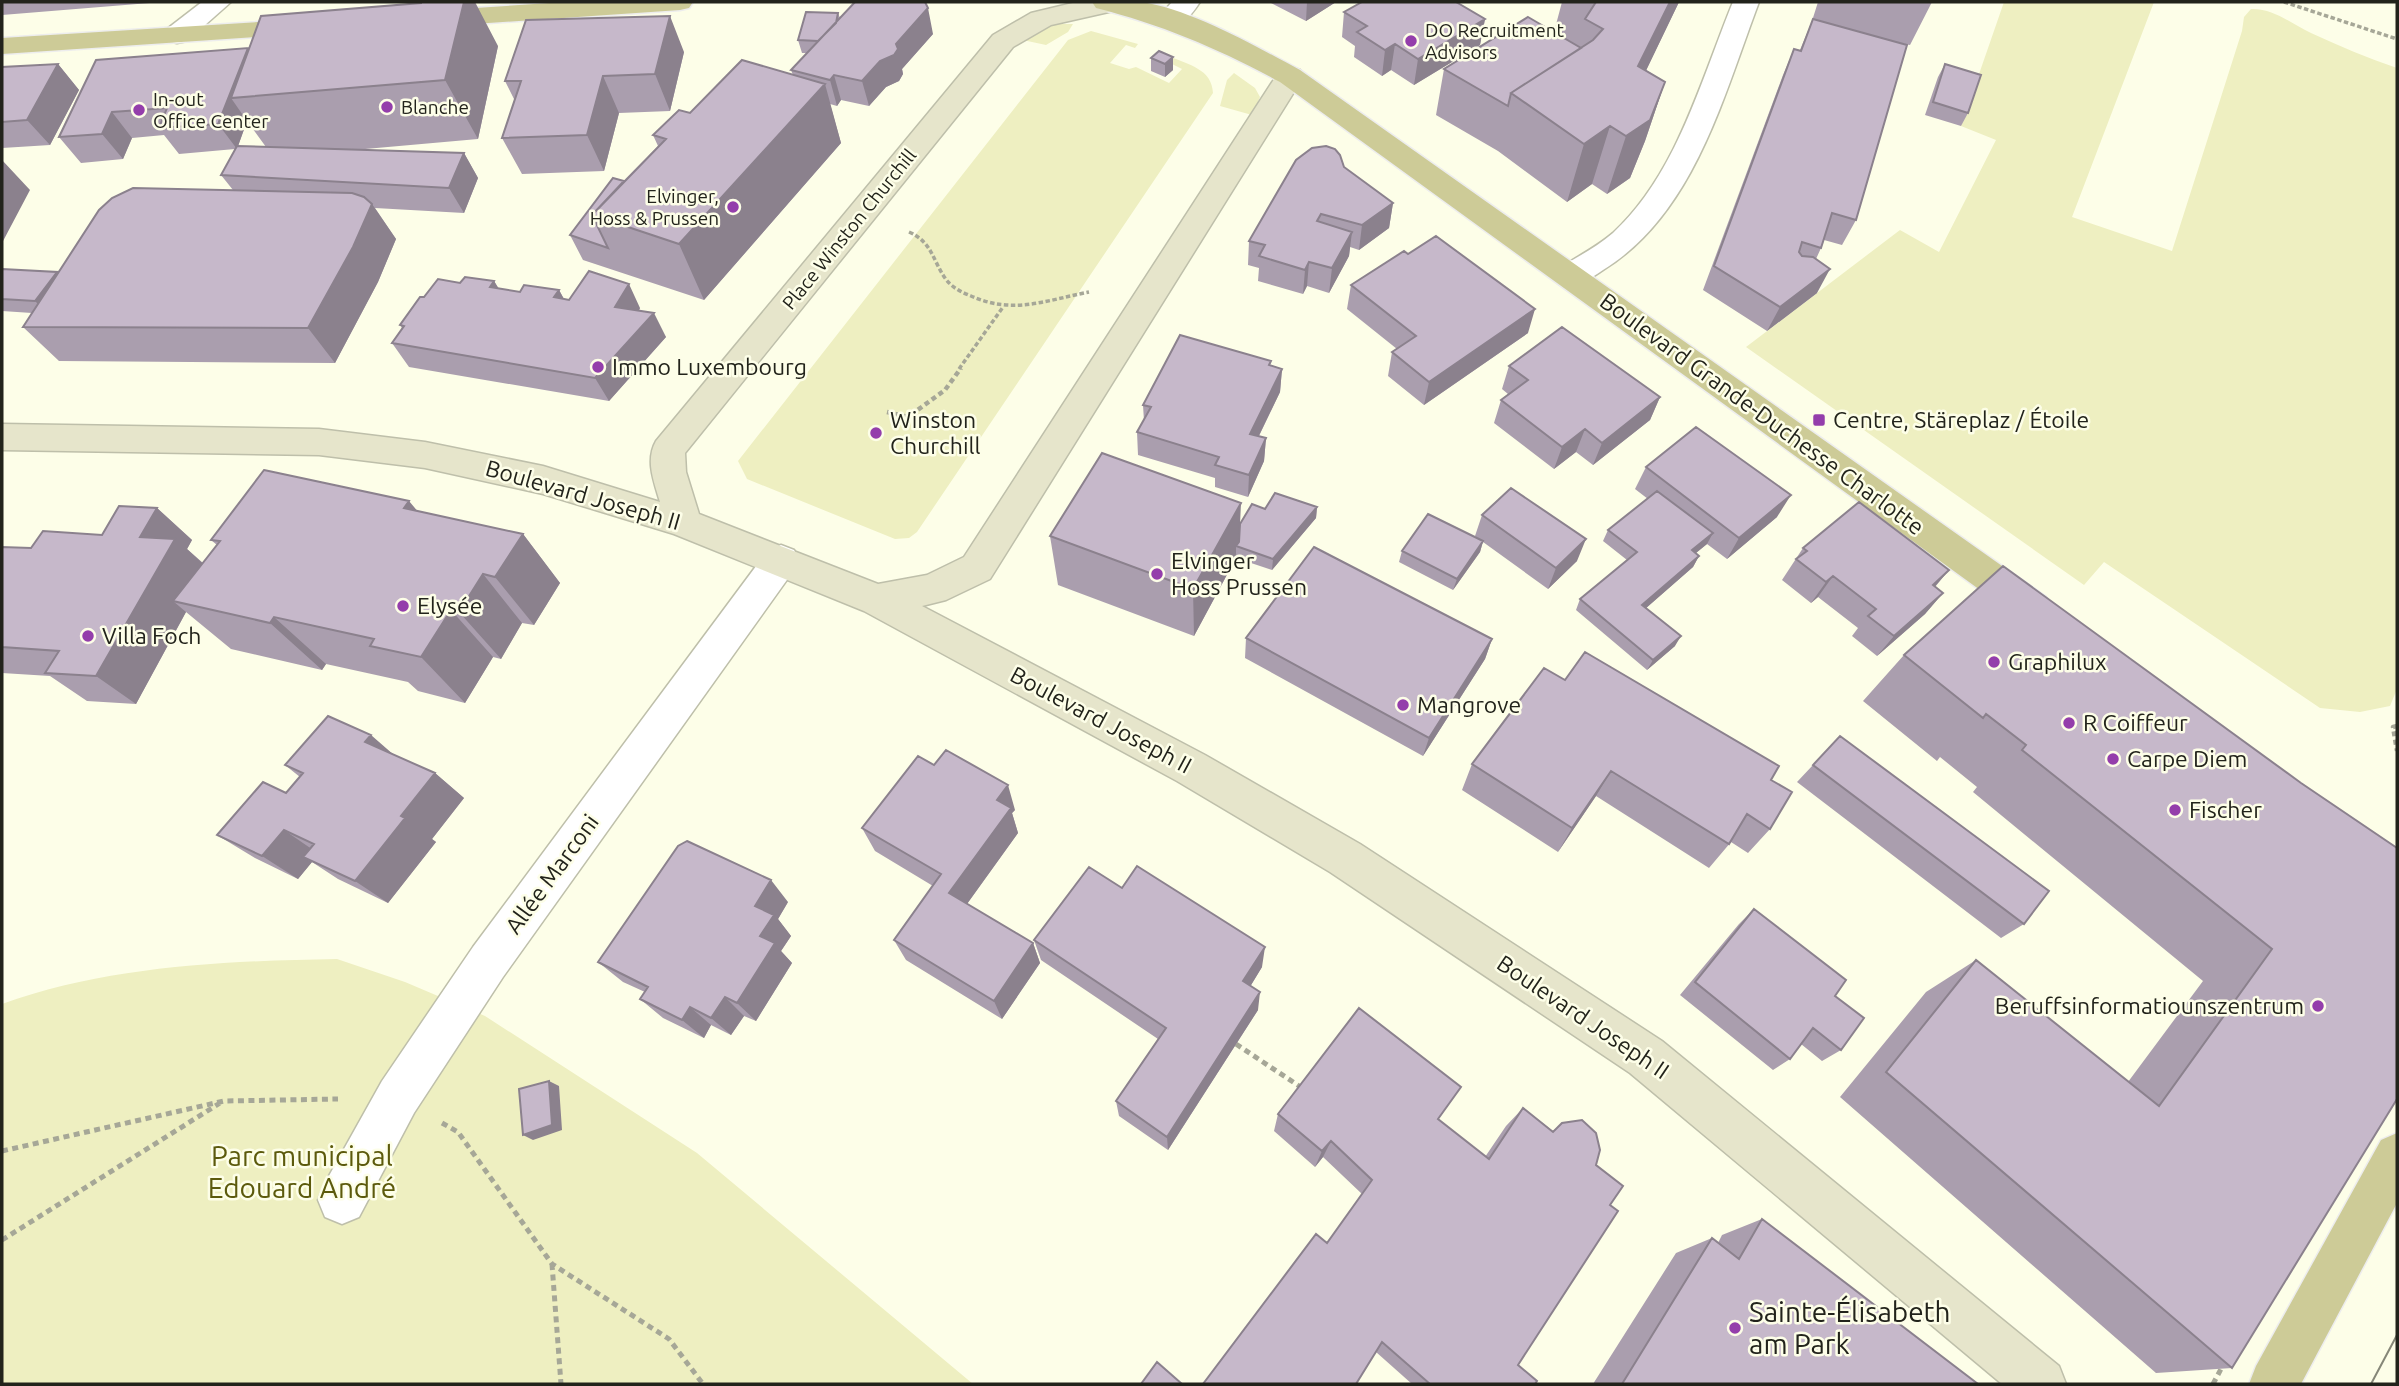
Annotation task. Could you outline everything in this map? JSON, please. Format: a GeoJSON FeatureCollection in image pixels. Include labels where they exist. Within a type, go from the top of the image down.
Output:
{"type":"FeatureCollection","features":[{"type":"Feature","properties":{"kind":"main road"},"geometry":{"type":"LineString","coordinates":[[406,20],[680,2]]}},
{"type":"Feature","properties":{"kind":"main road","name":"Boulevard Grande-Duchesse Charlotte"},"geometry":{"type":"LineString","coordinates":[[1109,2],[1179,10],[1228,43],[1290,76],[2057,625]]}},
{"type":"Feature","properties":{"kind":"main road","name":"Place Winston Churchill"},"geometry":{"type":"LineString","coordinates":[[684,523],[669,472],[668,450],[1003,41],[1017,28],[1039,19],[1109,2]]}},
{"type":"Feature","properties":{"kind":"main road"},"geometry":{"type":"LineString","coordinates":[[2,46],[327,26]]}},
{"type":"Feature","properties":{"kind":"main road"},"geometry":{"type":"LineString","coordinates":[[877,600],[933,589],[977,568],[1290,76]]}},
{"type":"Feature","properties":{"kind":"main road","name":"Boulevard Joseph II"},"geometry":{"type":"LineString","coordinates":[[2,437],[319,442],[425,455],[543,480],[684,523],[877,600],[1191,768],[1345,858],[1646,1057],[2041,1384]]}},
{"type":"Feature","properties":{"kind":"main road"},"geometry":{"type":"LineString","coordinates":[[2274,1384],[2397,1156]]}},
{"type":"Feature","properties":{"kind":"street"},"geometry":{"type":"LineString","coordinates":[[177,35],[218,2]]}},
{"type":"Feature","properties":{"kind":"street"},"geometry":{"type":"LineString","coordinates":[[1570,276],[1624,240],[1653,209],[1682,160],[1746,2]]}},
{"type":"Feature","properties":{"kind":"street","name":"Allée Marconi"},"geometry":{"type":"LineString","coordinates":[[342,1200],[398,1097],[488,962],[781,560]]}},
{"type":"Feature","properties":{"kind":"path"},"geometry":{"type":"LineString","coordinates":[[2284,2],[2314,15],[2397,39]]}},
{"type":"Feature","properties":{"kind":"path"},"geometry":{"type":"LineString","coordinates":[[909,232],[925,240],[930,246],[946,280],[955,289],[1003,307],[1089,292]]}},
{"type":"Feature","properties":{"kind":"path"},"geometry":{"type":"LineString","coordinates":[[887,412],[908,417],[945,390],[1003,307]]}},
{"type":"Feature","properties":{"kind":"path"},"geometry":{"type":"LineString","coordinates":[[2397,726],[2393,727],[2397,751]]}},
{"type":"Feature","properties":{"kind":"path"},"geometry":{"type":"LineString","coordinates":[[1236,1044],[1305,1090]]}},
{"type":"Feature","properties":{"kind":"path"},"geometry":{"type":"LineString","coordinates":[[2,1151],[224,1101],[398,1097],[458,1132],[552,1264],[669,1339],[703,1384]]}},
{"type":"Feature","properties":{"kind":"path"},"geometry":{"type":"LineString","coordinates":[[2,1240],[224,1101]]}},
{"type":"Feature","properties":{"kind":"path"},"geometry":{"type":"LineString","coordinates":[[552,1264],[561,1384]]}},
{"type":"Feature","properties":{"kind":"green space"},"geometry":{"type":"Polygon","coordinates":[[[2004,2],[2154,2],[2072,217],[2172,251],[2242,31],[2244,17],[2251,9],[2275,14],[2332,43],[2397,68],[2397,689],[2390,706],[2360,712],[2320,708],[2104,562],[2084,585],[1746,347],[1900,230],[1939,252],[1996,140],[1961,126],[2004,2]]]}},
{"type":"Feature","properties":{"kind":"green space"},"geometry":{"type":"Polygon","coordinates":[[[1073,24],[1068,32],[1046,45],[1018,39],[1043,27],[1073,24]]]}},
{"type":"Feature","properties":{"kind":"green space"},"geometry":{"type":"Polygon","coordinates":[[[1091,31],[1138,44],[1135,48],[1126,45],[1110,63],[1129,69],[1136,67],[1169,83],[1182,69],[1164,60],[1169,56],[1204,73],[1209,78],[1213,93],[917,532],[909,538],[895,539],[747,479],[738,461],[1068,40],[1091,31]]]}},
{"type":"Feature","properties":{"kind":"green space"},"geometry":{"type":"Polygon","coordinates":[[[1234,73],[1255,88],[1260,97],[1252,115],[1220,106],[1227,80],[1234,73]]]}},
{"type":"Feature","properties":{"kind":"green space","name":"Parc municipal Edouard André"},"geometry":{"type":"Polygon","coordinates":[[[337,959],[405,982],[485,1016],[697,1153],[973,1384],[2,1384],[2,1004],[83,981],[167,968],[337,959]]]}},
{"type":"Feature","properties":{"kind":"building"},"geometry":{"type":"Polygon","coordinates":[[[421,2],[464,2],[445,80],[231,98],[261,16],[421,2]]]}},
{"type":"Feature","properties":{"kind":"building"},"geometry":{"type":"Polygon","coordinates":[[[855,2],[925,2],[928,8],[896,44],[898,49],[894,55],[880,61],[862,81],[834,75],[830,80],[791,70],[855,2]]]}},
{"type":"Feature","properties":{"kind":"building"},"geometry":{"type":"Polygon","coordinates":[[[1362,2],[1456,2],[1485,19],[1418,59],[1395,44],[1385,50],[1357,32],[1367,26],[1344,12],[1362,2]]]}},
{"type":"Feature","properties":{"kind":"building"},"geometry":{"type":"Polygon","coordinates":[[[1596,2],[1670,2],[1638,66],[1665,82],[1650,120],[1626,136],[1610,126],[1584,144],[1511,93],[1593,40],[1603,29],[1585,19],[1596,2]]]}},
{"type":"Feature","properties":{"kind":"building"},"geometry":{"type":"Polygon","coordinates":[[[806,12],[838,13],[836,23],[818,41],[798,40],[806,12]]]}},
{"type":"Feature","properties":{"kind":"building"},"geometry":{"type":"Polygon","coordinates":[[[670,16],[655,74],[603,76],[587,135],[502,138],[521,81],[505,81],[526,20],[670,16]]]}},
{"type":"Feature","properties":{"kind":"building"},"geometry":{"type":"Polygon","coordinates":[[[1528,17],[1581,48],[1511,93],[1508,106],[1444,69],[1528,17]]]}},
{"type":"Feature","properties":{"kind":"building"},"geometry":{"type":"Polygon","coordinates":[[[1813,19],[1907,45],[1856,220],[1832,213],[1821,248],[1802,242],[1799,252],[1802,256],[1813,257],[1830,269],[1780,307],[1714,266],[1794,49],[1801,51],[1813,19]]]}},
{"type":"Feature","properties":{"kind":"building"},"geometry":{"type":"Polygon","coordinates":[[[248,48],[218,124],[159,128],[167,108],[112,112],[102,134],[59,137],[96,60],[248,48]]]}},
{"type":"Feature","properties":{"kind":"building"},"geometry":{"type":"Polygon","coordinates":[[[1159,51],[1173,57],[1165,64],[1151,58],[1159,51]]]}},
{"type":"Feature","properties":{"kind":"building"},"geometry":{"type":"Polygon","coordinates":[[[742,60],[825,84],[679,244],[592,215],[666,139],[653,135],[679,110],[690,113],[742,60]]]}},
{"type":"Feature","properties":{"kind":"building"},"geometry":{"type":"Polygon","coordinates":[[[58,64],[27,120],[2,122],[2,67],[58,64]]]}},
{"type":"Feature","properties":{"kind":"building"},"geometry":{"type":"Polygon","coordinates":[[[1945,64],[1981,75],[1968,113],[1933,102],[1945,64]]]}},
{"type":"Feature","properties":{"kind":"building"},"geometry":{"type":"Polygon","coordinates":[[[237,146],[464,153],[449,188],[221,175],[237,146]]]}},
{"type":"Feature","properties":{"kind":"building"},"geometry":{"type":"Polygon","coordinates":[[[1326,146],[1335,149],[1344,167],[1393,203],[1362,225],[1321,214],[1317,221],[1352,232],[1332,268],[1309,262],[1305,270],[1259,256],[1265,245],[1249,241],[1296,160],[1312,148],[1326,146]]]}},
{"type":"Feature","properties":{"kind":"building"},"geometry":{"type":"Polygon","coordinates":[[[613,178],[624,181],[592,215],[608,248],[570,235],[613,178]]]}},
{"type":"Feature","properties":{"kind":"building"},"geometry":{"type":"Polygon","coordinates":[[[133,188],[352,193],[364,197],[372,204],[353,247],[308,328],[23,327],[99,210],[112,198],[133,188]]]}},
{"type":"Feature","properties":{"kind":"building"},"geometry":{"type":"Polygon","coordinates":[[[1436,236],[1535,309],[1429,382],[1392,352],[1416,336],[1351,285],[1404,251],[1408,254],[1436,236]]]}},
{"type":"Feature","properties":{"kind":"building"},"geometry":{"type":"Polygon","coordinates":[[[2,269],[57,272],[35,301],[2,299],[2,269]]]}},
{"type":"Feature","properties":{"kind":"building"},"geometry":{"type":"Polygon","coordinates":[[[589,271],[629,284],[615,307],[654,313],[595,378],[392,343],[404,326],[400,325],[420,297],[424,297],[438,279],[460,283],[465,277],[494,281],[490,287],[520,292],[524,285],[559,290],[554,297],[569,300],[589,271]]]}},
{"type":"Feature","properties":{"kind":"building"},"geometry":{"type":"Polygon","coordinates":[[[1562,327],[1660,397],[1602,443],[1585,429],[1562,447],[1501,400],[1528,380],[1509,366],[1562,327]]]}},
{"type":"Feature","properties":{"kind":"building"},"geometry":{"type":"Polygon","coordinates":[[[1180,335],[1271,361],[1269,365],[1282,369],[1250,434],[1266,438],[1249,475],[1215,465],[1219,457],[1137,432],[1151,407],[1143,405],[1180,335]]]}},
{"type":"Feature","properties":{"kind":"building"},"geometry":{"type":"Polygon","coordinates":[[[1696,427],[1791,495],[1739,538],[1646,467],[1696,427]]]}},
{"type":"Feature","properties":{"kind":"building"},"geometry":{"type":"Polygon","coordinates":[[[1102,453],[1241,503],[1193,589],[1050,536],[1102,453]]]}},
{"type":"Feature","properties":{"kind":"building"},"geometry":{"type":"Polygon","coordinates":[[[264,470],[409,501],[404,508],[523,534],[495,577],[483,574],[459,612],[451,610],[421,657],[370,646],[374,639],[274,617],[270,623],[173,601],[220,541],[211,540],[264,470]]]}},
{"type":"Feature","properties":{"kind":"building"},"geometry":{"type":"Polygon","coordinates":[[[1511,488],[1586,539],[1556,568],[1482,515],[1511,488]]]}},
{"type":"Feature","properties":{"kind":"building"},"geometry":{"type":"Polygon","coordinates":[[[1657,491],[1713,533],[1692,550],[1699,556],[1642,605],[1681,636],[1653,660],[1580,599],[1637,552],[1608,530],[1657,491]]]}},
{"type":"Feature","properties":{"kind":"building"},"geometry":{"type":"Polygon","coordinates":[[[1275,493],[1317,507],[1273,559],[1236,546],[1239,542],[1240,524],[1252,504],[1265,509],[1275,493]]]}},
{"type":"Feature","properties":{"kind":"building"},"geometry":{"type":"Polygon","coordinates":[[[1859,502],[1949,570],[1933,585],[1943,593],[1894,636],[1868,616],[1876,609],[1833,576],[1826,582],[1796,559],[1807,551],[1803,548],[1859,502]]]}},
{"type":"Feature","properties":{"kind":"building"},"geometry":{"type":"Polygon","coordinates":[[[119,506],[157,508],[140,537],[175,539],[96,676],[45,673],[59,651],[2,647],[2,547],[31,548],[43,531],[102,535],[119,506]]]}},
{"type":"Feature","properties":{"kind":"building"},"geometry":{"type":"Polygon","coordinates":[[[1428,514],[1483,541],[1457,579],[1402,551],[1428,514]]]}},
{"type":"Feature","properties":{"kind":"building"},"geometry":{"type":"Polygon","coordinates":[[[1314,547],[1492,639],[1429,738],[1246,638],[1314,547]]]}},
{"type":"Feature","properties":{"kind":"building"},"geometry":{"type":"Polygon","coordinates":[[[2003,566],[2301,783],[2397,848],[2397,1099],[2232,1368],[1886,1072],[1976,960],[2159,1106],[2272,949],[2022,750],[2026,745],[1986,714],[1983,718],[1904,655],[2003,566]]]}},
{"type":"Feature","properties":{"kind":"building"},"geometry":{"type":"Polygon","coordinates":[[[1585,652],[1779,766],[1771,780],[1792,792],[1770,829],[1747,814],[1729,844],[1611,771],[1572,828],[1472,764],[1544,668],[1565,680],[1585,652]]]}},
{"type":"Feature","properties":{"kind":"building"},"geometry":{"type":"Polygon","coordinates":[[[328,716],[371,735],[365,742],[435,773],[401,816],[405,818],[355,881],[303,857],[314,844],[284,830],[262,856],[217,835],[263,782],[286,793],[303,773],[285,765],[328,716]]]}},
{"type":"Feature","properties":{"kind":"building"},"geometry":{"type":"Polygon","coordinates":[[[1840,736],[2049,891],[2024,924],[1813,765],[1840,736]]]}},
{"type":"Feature","properties":{"kind":"building"},"geometry":{"type":"Polygon","coordinates":[[[946,750],[1008,785],[997,800],[1011,808],[949,893],[1033,943],[994,1001],[894,940],[941,874],[862,828],[918,756],[934,765],[946,750]]]}},
{"type":"Feature","properties":{"kind":"building"},"geometry":{"type":"Polygon","coordinates":[[[687,841],[771,880],[755,906],[774,915],[760,936],[775,943],[737,1003],[725,997],[711,1018],[690,1007],[682,1020],[640,999],[648,987],[598,962],[678,846],[687,841]]]}},
{"type":"Feature","properties":{"kind":"building"},"geometry":{"type":"Polygon","coordinates":[[[1137,866],[1265,947],[1243,981],[1260,992],[1167,1137],[1116,1101],[1166,1028],[1034,940],[1089,867],[1122,888],[1137,866]]]}},
{"type":"Feature","properties":{"kind":"building"},"geometry":{"type":"Polygon","coordinates":[[[1754,909],[1846,980],[1835,996],[1864,1018],[1841,1050],[1813,1028],[1790,1059],[1695,982],[1754,909]]]}},
{"type":"Feature","properties":{"kind":"building"},"geometry":{"type":"Polygon","coordinates":[[[1359,1008],[1461,1087],[1438,1119],[1489,1159],[1523,1108],[1553,1132],[1562,1123],[1582,1120],[1596,1133],[1600,1150],[1596,1165],[1623,1186],[1610,1205],[1618,1211],[1518,1365],[1537,1381],[1535,1384],[1430,1384],[1382,1342],[1356,1384],[1203,1384],[1316,1234],[1327,1243],[1372,1180],[1331,1141],[1322,1151],[1278,1114],[1359,1008]]]}},
{"type":"Feature","properties":{"kind":"building"},"geometry":{"type":"Polygon","coordinates":[[[549,1081],[552,1125],[523,1135],[519,1089],[549,1081]]]}},
{"type":"Feature","properties":{"kind":"building","name":"Sainte-Élisabeth am Park"},"geometry":{"type":"Polygon","coordinates":[[[1762,1219],[1978,1384],[1622,1384],[1712,1238],[1739,1259],[1762,1219]]]}},
{"type":"Feature","properties":{"kind":"building"},"geometry":{"type":"Polygon","coordinates":[[[1157,1362],[1182,1384],[1141,1384],[1157,1362]]]}},
{"type":"Feature","properties":{"kind":"tram line"},"geometry":{"type":"LineString","coordinates":[[2371,1384],[2397,1335]]}},
{"type":"Feature","properties":{"kind":"place","name":"DO Recruitment Advisors"},"geometry":{"type":"Point","coordinates":[1411,41]}},
{"type":"Feature","properties":{"kind":"place","name":"Blanche"},"geometry":{"type":"Point","coordinates":[387,107]}},
{"type":"Feature","properties":{"kind":"place","name":"In-out Office Center"},"geometry":{"type":"Point","coordinates":[139,110]}},
{"type":"Feature","properties":{"kind":"place","name":"Elvinger, Hoss & Prussen"},"geometry":{"type":"Point","coordinates":[733,207]}},
{"type":"Feature","properties":{"kind":"place","name":"Immo Luxembourg"},"geometry":{"type":"Point","coordinates":[598,367]}},
{"type":"Feature","properties":{"kind":"place","name":"Centre, Stäreplaz / Étoile"},"geometry":{"type":"Point","coordinates":[1819,420]}},
{"type":"Feature","properties":{"kind":"place","name":"Winston Churchill"},"geometry":{"type":"Point","coordinates":[876,433]}},
{"type":"Feature","properties":{"kind":"place","name":"Elvinger Hoss Prussen"},"geometry":{"type":"Point","coordinates":[1157,574]}},
{"type":"Feature","properties":{"kind":"place","name":"Elysée"},"geometry":{"type":"Point","coordinates":[403,606]}},
{"type":"Feature","properties":{"kind":"place","name":"Villa Foch"},"geometry":{"type":"Point","coordinates":[88,636]}},
{"type":"Feature","properties":{"kind":"place","name":"Graphilux"},"geometry":{"type":"Point","coordinates":[1994,662]}},
{"type":"Feature","properties":{"kind":"place","name":"Mangrove"},"geometry":{"type":"Point","coordinates":[1403,705]}},
{"type":"Feature","properties":{"kind":"place","name":"R Coiffeur"},"geometry":{"type":"Point","coordinates":[2069,723]}},
{"type":"Feature","properties":{"kind":"place","name":"Carpe Diem"},"geometry":{"type":"Point","coordinates":[2113,759]}},
{"type":"Feature","properties":{"kind":"place","name":"Fischer"},"geometry":{"type":"Point","coordinates":[2175,810]}},
{"type":"Feature","properties":{"kind":"place","name":"Beruffsinformatiounszentrum"},"geometry":{"type":"Point","coordinates":[2318,1006]}},
{"type":"Feature","properties":{"kind":"place","name":"Sainte-Élisabeth am Park"},"geometry":{"type":"Point","coordinates":[1735,1328]}}]}
